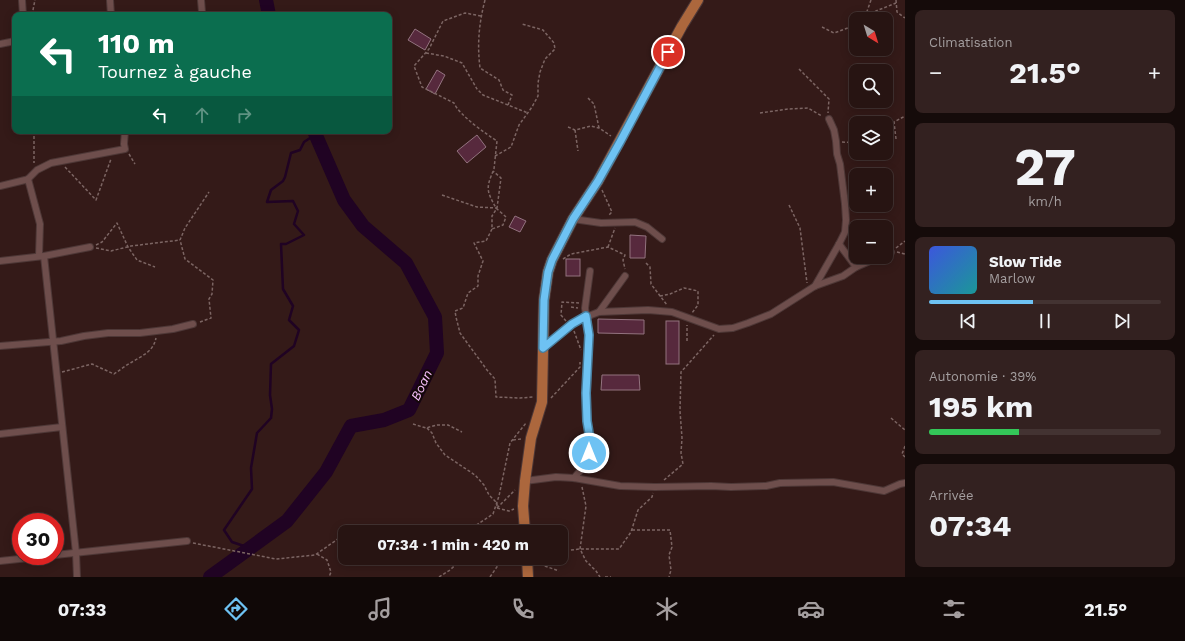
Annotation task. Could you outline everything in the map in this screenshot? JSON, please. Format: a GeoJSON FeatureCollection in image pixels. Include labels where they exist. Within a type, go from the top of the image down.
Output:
{"type":"FeatureCollection","features":[{"type":"Feature","properties":{"kind":"main road"},"geometry":{"type":"LineString","coordinates":[[524,525],[523,506],[531,438],[542,402],[546,398],[543,348],[544,300],[548,272],[552,260],[573,219],[598,181],[682,26],[698,0]]}},
{"type":"Feature","properties":{"kind":"main road"},"geometry":{"type":"LineString","coordinates":[[527,565],[528,577]]}},
{"type":"Feature","properties":{"kind":"street"},"geometry":{"type":"LineString","coordinates":[[22,0],[23,12]]}},
{"type":"Feature","properties":{"kind":"street"},"geometry":{"type":"LineString","coordinates":[[110,0],[111,12]]}},
{"type":"Feature","properties":{"kind":"street"},"geometry":{"type":"LineString","coordinates":[[200,0],[202,12]]}},
{"type":"Feature","properties":{"kind":"street"},"geometry":{"type":"LineString","coordinates":[[0,44],[12,42]]}},
{"type":"Feature","properties":{"kind":"street"},"geometry":{"type":"LineString","coordinates":[[815,286],[845,232],[845,204],[840,164],[837,154],[834,130],[829,119]]}},
{"type":"Feature","properties":{"kind":"street"},"geometry":{"type":"LineString","coordinates":[[0,186],[28,179],[37,170],[51,163],[125,149],[125,134]]}},
{"type":"Feature","properties":{"kind":"street"},"geometry":{"type":"LineString","coordinates":[[28,179],[40,224],[41,256],[62,427],[76,553],[77,577]]}},
{"type":"Feature","properties":{"kind":"street"},"geometry":{"type":"LineString","coordinates":[[573,219],[601,223],[635,222],[652,230],[662,239]]}},
{"type":"Feature","properties":{"kind":"street"},"geometry":{"type":"LineString","coordinates":[[839,244],[856,266]]}},
{"type":"Feature","properties":{"kind":"street"},"geometry":{"type":"LineString","coordinates":[[0,261],[41,256],[90,247]]}},
{"type":"Feature","properties":{"kind":"street"},"geometry":{"type":"LineString","coordinates":[[543,348],[572,324],[586,316],[599,312],[648,310],[672,312],[719,329],[733,328],[771,314],[815,286],[842,276],[861,264]]}},
{"type":"Feature","properties":{"kind":"street"},"geometry":{"type":"LineString","coordinates":[[574,478],[586,464],[589,453],[590,439],[587,421],[586,393],[589,335],[586,304],[590,271]]}},
{"type":"Feature","properties":{"kind":"street"},"geometry":{"type":"LineString","coordinates":[[599,312],[625,276]]}},
{"type":"Feature","properties":{"kind":"street"},"geometry":{"type":"LineString","coordinates":[[0,346],[52,341],[108,333],[140,333],[173,329],[193,324]]}},
{"type":"Feature","properties":{"kind":"street"},"geometry":{"type":"LineString","coordinates":[[0,434],[62,427]]}},
{"type":"Feature","properties":{"kind":"street"},"geometry":{"type":"LineString","coordinates":[[525,481],[556,477],[574,478],[620,486],[655,488],[766,486],[833,482],[884,491],[905,483]]}},
{"type":"Feature","properties":{"kind":"street"},"geometry":{"type":"LineString","coordinates":[[64,554],[187,541]]}},
{"type":"Feature","properties":{"kind":"street"},"geometry":{"type":"LineString","coordinates":[[0,561],[12,560]]}},
{"type":"Feature","properties":{"kind":"path"},"geometry":{"type":"LineString","coordinates":[[33,12],[35,0]]}},
{"type":"Feature","properties":{"kind":"path"},"geometry":{"type":"LineString","coordinates":[[485,0],[481,16],[478,52],[480,68],[499,80],[503,90],[512,96],[508,105]]}},
{"type":"Feature","properties":{"kind":"path"},"geometry":{"type":"LineString","coordinates":[[866,12],[871,0]]}},
{"type":"Feature","properties":{"kind":"path"},"geometry":{"type":"LineString","coordinates":[[896,0],[897,12],[905,18]]}},
{"type":"Feature","properties":{"kind":"path"},"geometry":{"type":"LineString","coordinates":[[873,12],[896,4]]}},
{"type":"Feature","properties":{"kind":"path"},"geometry":{"type":"LineString","coordinates":[[481,16],[465,13],[443,21],[429,49],[414,66],[422,87],[425,90],[454,103],[456,108],[476,127],[497,141],[493,171],[487,187],[497,208],[506,217],[503,225],[492,229]]}},
{"type":"Feature","properties":{"kind":"path"},"geometry":{"type":"LineString","coordinates":[[495,156],[511,147],[519,125],[538,96],[538,82],[545,59],[555,49],[554,43],[543,30],[522,24]]}},
{"type":"Feature","properties":{"kind":"path"},"geometry":{"type":"LineString","coordinates":[[822,27],[834,33],[849,28]]}},
{"type":"Feature","properties":{"kind":"path"},"geometry":{"type":"LineString","coordinates":[[426,52],[444,56],[462,63],[477,89],[483,95],[528,113]]}},
{"type":"Feature","properties":{"kind":"path"},"geometry":{"type":"LineString","coordinates":[[760,113],[788,108],[808,108],[829,119],[829,99],[799,69]]}},
{"type":"Feature","properties":{"kind":"path"},"geometry":{"type":"LineString","coordinates":[[588,98],[594,104],[599,128]]}},
{"type":"Feature","properties":{"kind":"path"},"geometry":{"type":"LineString","coordinates":[[896,139],[894,122],[905,116]]}},
{"type":"Feature","properties":{"kind":"path"},"geometry":{"type":"LineString","coordinates":[[568,127],[575,130],[591,126],[599,128],[620,142]]}},
{"type":"Feature","properties":{"kind":"path"},"geometry":{"type":"LineString","coordinates":[[575,130],[578,151]]}},
{"type":"Feature","properties":{"kind":"path"},"geometry":{"type":"LineString","coordinates":[[34,134],[34,161],[37,170]]}},
{"type":"Feature","properties":{"kind":"path"},"geometry":{"type":"LineString","coordinates":[[836,141],[849,142]]}},
{"type":"Feature","properties":{"kind":"path"},"geometry":{"type":"LineString","coordinates":[[125,149],[130,154],[135,164]]}},
{"type":"Feature","properties":{"kind":"path"},"geometry":{"type":"LineString","coordinates":[[59,161],[96,200],[114,152]]}},
{"type":"Feature","properties":{"kind":"path"},"geometry":{"type":"LineString","coordinates":[[493,171],[501,178],[497,208],[492,216],[492,229],[486,241],[474,243],[483,261],[478,276],[478,286],[468,293],[463,308],[455,311],[460,333],[495,379],[496,397],[546,398],[580,367],[581,360]]}},
{"type":"Feature","properties":{"kind":"path"},"geometry":{"type":"LineString","coordinates":[[598,181],[612,212],[601,223]]}},
{"type":"Feature","properties":{"kind":"path"},"geometry":{"type":"LineString","coordinates":[[193,324],[212,318],[209,299],[212,294],[213,280],[185,259],[180,240],[185,228],[209,192]]}},
{"type":"Feature","properties":{"kind":"path"},"geometry":{"type":"LineString","coordinates":[[442,195],[477,207],[497,208]]}},
{"type":"Feature","properties":{"kind":"path"},"geometry":{"type":"LineString","coordinates":[[789,205],[800,228],[808,291]]}},
{"type":"Feature","properties":{"kind":"path"},"geometry":{"type":"LineString","coordinates":[[90,247],[102,242],[117,223],[128,247],[137,260],[155,267]]}},
{"type":"Feature","properties":{"kind":"path"},"geometry":{"type":"LineString","coordinates":[[608,248],[617,223]]}},
{"type":"Feature","properties":{"kind":"path"},"geometry":{"type":"LineString","coordinates":[[90,247],[111,251],[128,247],[180,240]]}},
{"type":"Feature","properties":{"kind":"path"},"geometry":{"type":"LineString","coordinates":[[893,250],[905,241]]}},
{"type":"Feature","properties":{"kind":"path"},"geometry":{"type":"LineString","coordinates":[[562,260],[571,254],[608,248],[625,255],[623,260],[625,276]]}},
{"type":"Feature","properties":{"kind":"path"},"geometry":{"type":"LineString","coordinates":[[646,263],[650,267],[651,284],[672,312]]}},
{"type":"Feature","properties":{"kind":"path"},"geometry":{"type":"LineString","coordinates":[[660,296],[670,294],[684,288],[698,291],[698,305],[688,317],[686,340]]}},
{"type":"Feature","properties":{"kind":"path"},"geometry":{"type":"LineString","coordinates":[[581,352],[572,324],[560,315],[562,302],[586,304]]}},
{"type":"Feature","properties":{"kind":"path"},"geometry":{"type":"LineString","coordinates":[[568,550],[619,549],[632,530],[638,510],[652,497],[655,488],[683,464],[681,453],[682,438],[680,411],[681,372],[719,329]]}},
{"type":"Feature","properties":{"kind":"path"},"geometry":{"type":"LineString","coordinates":[[56,374],[92,364],[114,374],[145,355],[154,344],[157,330]]}},
{"type":"Feature","properties":{"kind":"path"},"geometry":{"type":"LineString","coordinates":[[891,418],[905,430]]}},
{"type":"Feature","properties":{"kind":"path"},"geometry":{"type":"LineString","coordinates":[[475,525],[493,514],[499,496],[510,443],[527,421]]}},
{"type":"Feature","properties":{"kind":"path"},"geometry":{"type":"LineString","coordinates":[[413,424],[427,428],[432,433],[436,443],[445,455],[475,475],[484,485],[488,495],[497,503],[497,508]]}},
{"type":"Feature","properties":{"kind":"path"},"geometry":{"type":"LineString","coordinates":[[427,428],[437,425],[448,425],[462,432]]}},
{"type":"Feature","properties":{"kind":"path"},"geometry":{"type":"LineString","coordinates":[[905,446],[902,454],[905,457]]}},
{"type":"Feature","properties":{"kind":"path"},"geometry":{"type":"LineString","coordinates":[[574,478],[581,480],[586,506],[580,549],[586,561],[600,577]]}},
{"type":"Feature","properties":{"kind":"path"},"geometry":{"type":"LineString","coordinates":[[497,508],[525,481]]}},
{"type":"Feature","properties":{"kind":"path"},"geometry":{"type":"LineString","coordinates":[[497,508],[509,511],[523,506]]}},
{"type":"Feature","properties":{"kind":"path"},"geometry":{"type":"LineString","coordinates":[[481,525],[482,521]]}},
{"type":"Feature","properties":{"kind":"path"},"geometry":{"type":"LineString","coordinates":[[632,530],[670,530],[672,547],[669,555],[671,570],[669,577]]}},
{"type":"Feature","properties":{"kind":"path"},"geometry":{"type":"LineString","coordinates":[[187,541],[276,559],[315,555],[338,539]]}},
{"type":"Feature","properties":{"kind":"path"},"geometry":{"type":"LineString","coordinates":[[318,554],[327,560],[331,572],[329,577]]}},
{"type":"Feature","properties":{"kind":"path"},"geometry":{"type":"LineString","coordinates":[[439,577],[455,565]]}},
{"type":"Feature","properties":{"kind":"path"},"geometry":{"type":"LineString","coordinates":[[490,577],[498,565]]}},
{"type":"Feature","properties":{"kind":"path"},"geometry":{"type":"LineString","coordinates":[[542,565],[559,571]]}},
{"type":"Feature","properties":{"kind":"path"},"geometry":{"type":"LineString","coordinates":[[605,577],[611,577]]}},
{"type":"Feature","properties":{"kind":"building"},"geometry":{"type":"Polygon","coordinates":[[[415,29],[431,39],[425,50],[408,40],[415,29]]]}},
{"type":"Feature","properties":{"kind":"building"},"geometry":{"type":"Polygon","coordinates":[[[437,70],[445,75],[435,94],[426,89],[437,70]]]}},
{"type":"Feature","properties":{"kind":"building"},"geometry":{"type":"Polygon","coordinates":[[[477,135],[486,147],[467,163],[457,151],[477,135]]]}},
{"type":"Feature","properties":{"kind":"building"},"geometry":{"type":"Polygon","coordinates":[[[515,216],[526,221],[520,232],[509,227],[515,216]]]}},
{"type":"Feature","properties":{"kind":"building"},"geometry":{"type":"Polygon","coordinates":[[[630,235],[646,236],[645,258],[630,258],[630,235]]]}},
{"type":"Feature","properties":{"kind":"building"},"geometry":{"type":"Polygon","coordinates":[[[566,259],[580,259],[580,276],[566,276],[566,259]]]}},
{"type":"Feature","properties":{"kind":"building"},"geometry":{"type":"Polygon","coordinates":[[[598,319],[644,320],[644,334],[598,333],[598,319]]]}},
{"type":"Feature","properties":{"kind":"building"},"geometry":{"type":"Polygon","coordinates":[[[666,321],[679,321],[679,364],[666,364],[666,321]]]}},
{"type":"Feature","properties":{"kind":"building"},"geometry":{"type":"Polygon","coordinates":[[[602,375],[639,375],[640,390],[601,390],[602,375]]]}},
{"type":"Feature","properties":{"kind":"waterway","name":"Boan"},"geometry":{"type":"LineString","coordinates":[[266,0],[268,12]]}},
{"type":"Feature","properties":{"kind":"waterway","name":"Boan"},"geometry":{"type":"LineString","coordinates":[[210,577],[287,521],[326,472],[351,426],[384,420],[409,410],[437,353],[435,317],[406,263],[363,226],[344,200],[315,134]]}},
{"type":"Feature","properties":{"kind":"waterway"},"geometry":{"type":"LineString","coordinates":[[250,548],[232,542],[224,530],[252,489],[251,468],[257,433],[271,418],[271,364],[294,346],[299,330],[289,320],[293,306],[283,289],[281,244],[286,244],[304,235],[294,224],[298,211],[293,201],[267,202],[271,190],[283,181],[285,177],[291,153],[300,150],[304,142],[316,134]]}},
{"type":"Feature","properties":{"kind":"route"},"geometry":{"type":"LineString","coordinates":[[589,453],[590,439],[587,421],[586,393],[589,335],[586,316],[572,324],[543,348],[544,300],[548,272],[552,260],[573,219],[598,181],[668,52]]}}]}
